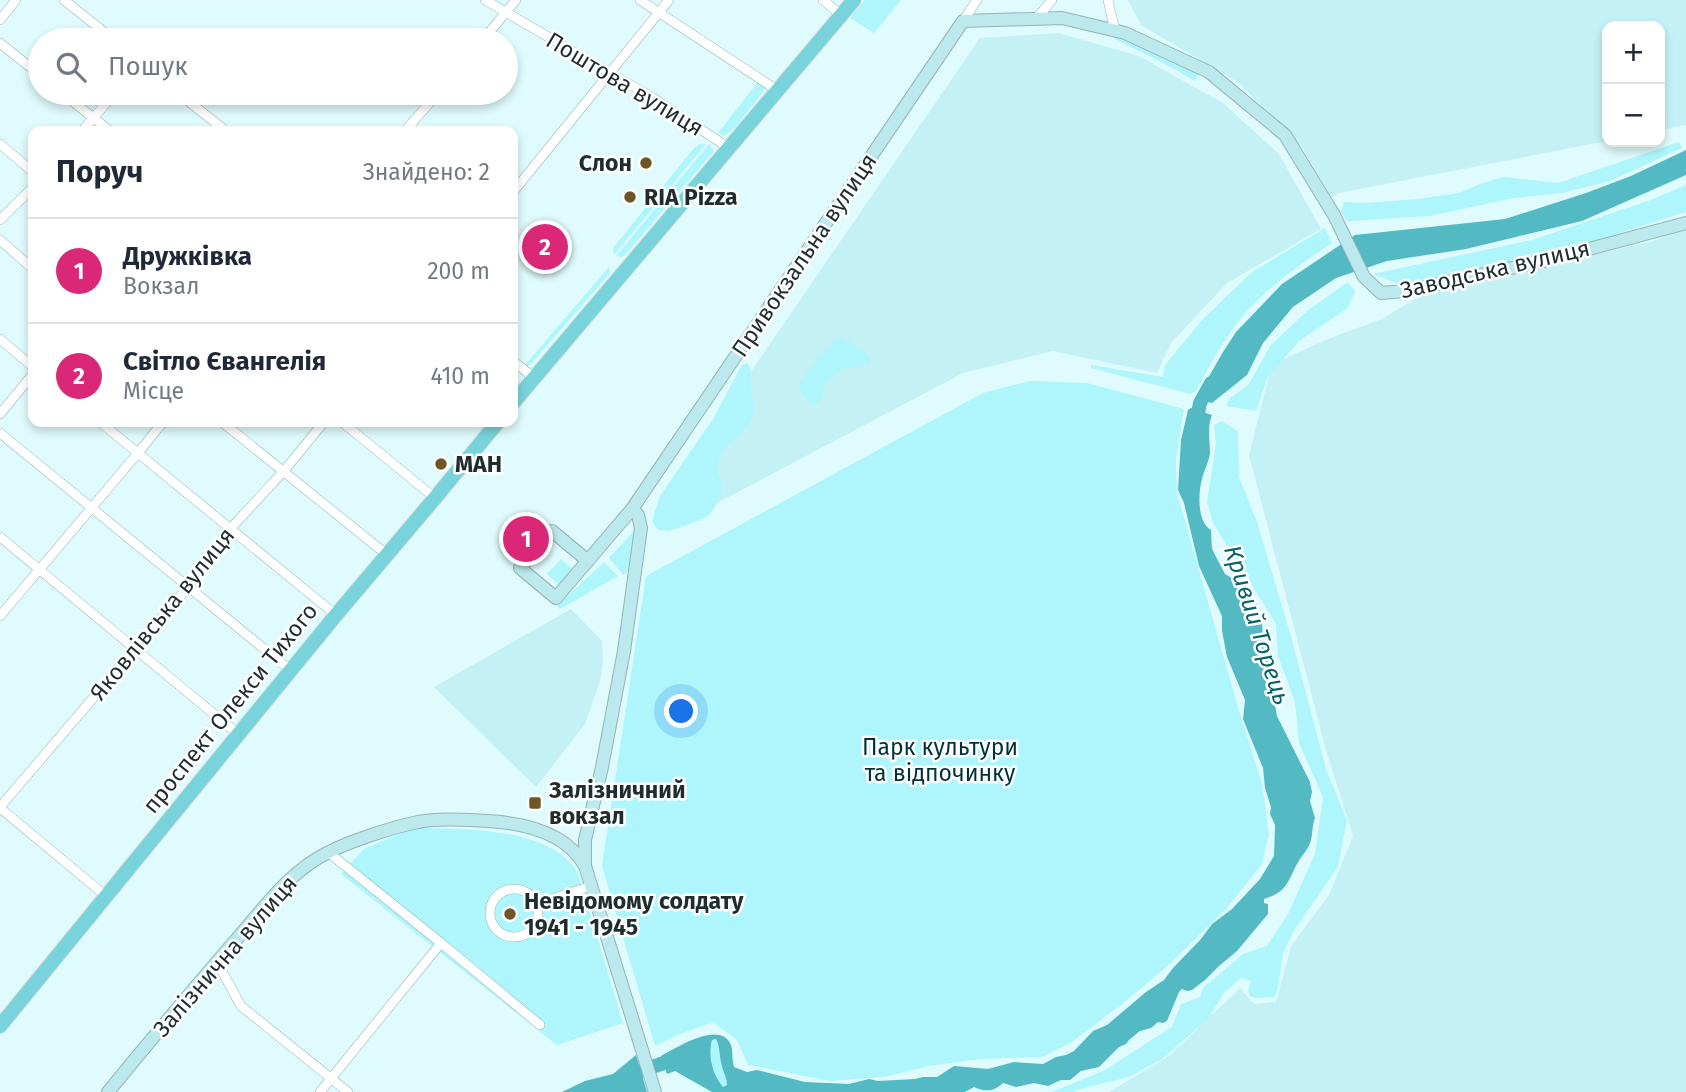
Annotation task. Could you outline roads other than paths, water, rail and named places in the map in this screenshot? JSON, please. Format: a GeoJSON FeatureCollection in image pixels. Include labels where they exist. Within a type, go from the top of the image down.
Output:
{"type":"FeatureCollection","features":[{"type":"Feature","properties":{"kind":"main road"},"geometry":{"type":"LineString","coordinates":[[518,397],[854,0]]}},
{"type":"Feature","properties":{"kind":"main road","name":"проспект Олекси Тихого"},"geometry":{"type":"LineString","coordinates":[[0,1026],[290,670],[494,427]]}},
{"type":"Feature","properties":{"kind":"street"},"geometry":{"type":"LineString","coordinates":[[0,20],[16,0]]}},
{"type":"Feature","properties":{"kind":"street"},"geometry":{"type":"LineString","coordinates":[[64,0],[99,28]]}},
{"type":"Feature","properties":{"kind":"street","name":"Поштова вулиця"},"geometry":{"type":"LineString","coordinates":[[485,0],[653,99],[729,148]]}},
{"type":"Feature","properties":{"kind":"street"},"geometry":{"type":"LineString","coordinates":[[494,28],[516,0]]}},
{"type":"Feature","properties":{"kind":"street"},"geometry":{"type":"LineString","coordinates":[[640,0],[777,90]]}},
{"type":"Feature","properties":{"kind":"street"},"geometry":{"type":"LineString","coordinates":[[518,186],[669,0]]}},
{"type":"Feature","properties":{"kind":"street"},"geometry":{"type":"LineString","coordinates":[[823,0],[841,15]]}},
{"type":"Feature","properties":{"kind":"street","name":"Привокзальна вулиця"},"geometry":{"type":"LineString","coordinates":[[588,561],[552,531],[520,568],[556,598],[588,561],[632,509],[977,0]]}},
{"type":"Feature","properties":{"kind":"street"},"geometry":{"type":"LineString","coordinates":[[1036,19],[1052,0]]}},
{"type":"Feature","properties":{"kind":"street"},"geometry":{"type":"LineString","coordinates":[[1108,0],[1115,31]]}},
{"type":"Feature","properties":{"kind":"street","name":"Заводська вулиця"},"geometry":{"type":"LineString","coordinates":[[963,22],[1062,18],[1125,33],[1209,72],[1285,135],[1334,215],[1364,277],[1381,293],[1406,291],[1548,260],[1686,223]]}},
{"type":"Feature","properties":{"kind":"street"},"geometry":{"type":"LineString","coordinates":[[0,43],[28,65]]}},
{"type":"Feature","properties":{"kind":"street"},"geometry":{"type":"LineString","coordinates":[[77,105],[103,126]]}},
{"type":"Feature","properties":{"kind":"street"},"geometry":{"type":"LineString","coordinates":[[86,126],[104,105]]}},
{"type":"Feature","properties":{"kind":"street"},"geometry":{"type":"LineString","coordinates":[[193,105],[220,126]]}},
{"type":"Feature","properties":{"kind":"street"},"geometry":{"type":"LineString","coordinates":[[409,126],[428,105]]}},
{"type":"Feature","properties":{"kind":"street"},"geometry":{"type":"LineString","coordinates":[[0,144],[28,168]]}},
{"type":"Feature","properties":{"kind":"street"},"geometry":{"type":"LineString","coordinates":[[0,220],[28,192]]}},
{"type":"Feature","properties":{"kind":"street"},"geometry":{"type":"LineString","coordinates":[[0,240],[28,265]]}},
{"type":"Feature","properties":{"kind":"street"},"geometry":{"type":"LineString","coordinates":[[0,339],[28,363]]}},
{"type":"Feature","properties":{"kind":"street"},"geometry":{"type":"LineString","coordinates":[[518,365],[534,377]]}},
{"type":"Feature","properties":{"kind":"street"},"geometry":{"type":"LineString","coordinates":[[0,414],[28,380]]}},
{"type":"Feature","properties":{"kind":"street"},"geometry":{"type":"LineString","coordinates":[[106,427],[336,615]]}},
{"type":"Feature","properties":{"kind":"street"},"geometry":{"type":"LineString","coordinates":[[0,615],[159,427]]}},
{"type":"Feature","properties":{"kind":"street"},"geometry":{"type":"LineString","coordinates":[[228,427],[386,554]]}},
{"type":"Feature","properties":{"kind":"street","name":"Яковлівська вулиця"},"geometry":{"type":"LineString","coordinates":[[0,807],[188,587],[231,528],[320,427]]}},
{"type":"Feature","properties":{"kind":"street"},"geometry":{"type":"LineString","coordinates":[[348,427],[435,498]]}},
{"type":"Feature","properties":{"kind":"street"},"geometry":{"type":"LineString","coordinates":[[0,433],[290,670]]}},
{"type":"Feature","properties":{"kind":"street"},"geometry":{"type":"LineString","coordinates":[[585,866],[585,840],[617,685],[641,528],[638,515],[632,509]]}},
{"type":"Feature","properties":{"kind":"street"},"geometry":{"type":"LineString","coordinates":[[0,537],[238,734]]}},
{"type":"Feature","properties":{"kind":"street"},"geometry":{"type":"LineString","coordinates":[[0,807],[106,896]]}},
{"type":"Feature","properties":{"kind":"street","name":"Залізнична вулиця"},"geometry":{"type":"LineString","coordinates":[[108,1092],[295,874],[328,852],[388,830],[418,822],[462,820],[520,825],[549,834],[570,846],[580,857],[592,886],[655,1092]]}},
{"type":"Feature","properties":{"kind":"street"},"geometry":{"type":"LineString","coordinates":[[328,852],[540,1024]]}},
{"type":"Feature","properties":{"kind":"street"},"geometry":{"type":"LineString","coordinates":[[536,904],[592,886]]}},
{"type":"Feature","properties":{"kind":"street"},"geometry":{"type":"LineString","coordinates":[[517,889],[525,892],[536,904],[537,919],[534,926],[523,935],[508,936],[495,928],[491,921],[491,905],[501,893],[517,889]]}},
{"type":"Feature","properties":{"kind":"street"},"geometry":{"type":"LineString","coordinates":[[320,1092],[441,943]]}},
{"type":"Feature","properties":{"kind":"street"},"geometry":{"type":"LineString","coordinates":[[217,962],[240,1006],[348,1092]]}},
{"type":"Feature","properties":{"kind":"water"},"geometry":{"type":"Polygon","coordinates":[[[1686,150],[1686,175],[1582,221],[1466,249],[1387,261],[1336,278],[1293,307],[1263,343],[1247,375],[1212,403],[1196,399],[1236,332],[1282,284],[1355,235],[1505,219],[1631,176],[1686,150]]]}},
{"type":"Feature","properties":{"kind":"water"},"geometry":{"type":"Polygon","coordinates":[[[1191,408],[1212,415],[1209,460],[1200,492],[1201,514],[1206,526],[1211,530],[1212,549],[1225,574],[1242,584],[1257,604],[1277,716],[1310,782],[1312,792],[1310,801],[1315,818],[1310,843],[1287,884],[1279,892],[1264,899],[1264,903],[1268,904],[1268,914],[1237,951],[1205,980],[1192,990],[1182,989],[1179,992],[1167,1021],[1158,1022],[1151,1028],[1140,1031],[1099,1067],[1081,1071],[1070,1080],[1061,1080],[1048,1086],[1034,1083],[1016,1087],[1003,1083],[993,1090],[974,1087],[965,1092],[712,1092],[675,1071],[667,1074],[661,1056],[708,1035],[725,1038],[731,1045],[734,1067],[747,1072],[757,1070],[805,1082],[849,1084],[869,1079],[878,1081],[937,1077],[954,1066],[988,1069],[1014,1062],[1043,1064],[1074,1051],[1093,1031],[1107,1025],[1164,980],[1212,924],[1232,909],[1260,879],[1274,856],[1275,825],[1270,814],[1263,768],[1243,719],[1245,700],[1227,657],[1222,616],[1199,566],[1184,503],[1178,490],[1181,440],[1188,410],[1191,408]],[[716,1039],[712,1040],[711,1058],[716,1076],[723,1087],[727,1082],[716,1039]]]}},
{"type":"Feature","properties":{"kind":"water"},"geometry":{"type":"Polygon","coordinates":[[[636,1055],[647,1092],[562,1092],[585,1081],[613,1074],[636,1055]]]}},
{"type":"Feature","properties":{"kind":"waterway","name":"Кривий Торець"},"geometry":{"type":"LineString","coordinates":[[1195,429],[1200,403],[1211,383]]}},
{"type":"Feature","properties":{"kind":"waterway","name":"Кривий Торець"},"geometry":{"type":"LineString","coordinates":[[637,1072],[681,1060]]}},
{"type":"Feature","properties":{"kind":"place","name":"Слон"},"geometry":{"type":"Point","coordinates":[646,163]}},
{"type":"Feature","properties":{"kind":"place","name":"RIA Pizza"},"geometry":{"type":"Point","coordinates":[630,197]}},
{"type":"Feature","properties":{"kind":"place","name":"Світло Євангелія"},"geometry":{"type":"Point","coordinates":[545,247]}},
{"type":"Feature","properties":{"kind":"place","name":"МАН"},"geometry":{"type":"Point","coordinates":[441,464]}},
{"type":"Feature","properties":{"kind":"place","name":"Дружківка"},"geometry":{"type":"Point","coordinates":[526,539]}},
{"type":"Feature","properties":{"kind":"place","name":"Залізничний вокзал"},"geometry":{"type":"Point","coordinates":[535,803]}},
{"type":"Feature","properties":{"kind":"place","name":"Невідомому солдату 1941 - 1945"},"geometry":{"type":"Point","coordinates":[510,914]}},
{"type":"Feature","properties":{"kind":"park label","name":"Парк культури та відпочинку"},"geometry":{"type":"Point","coordinates":[940,760]}}]}
